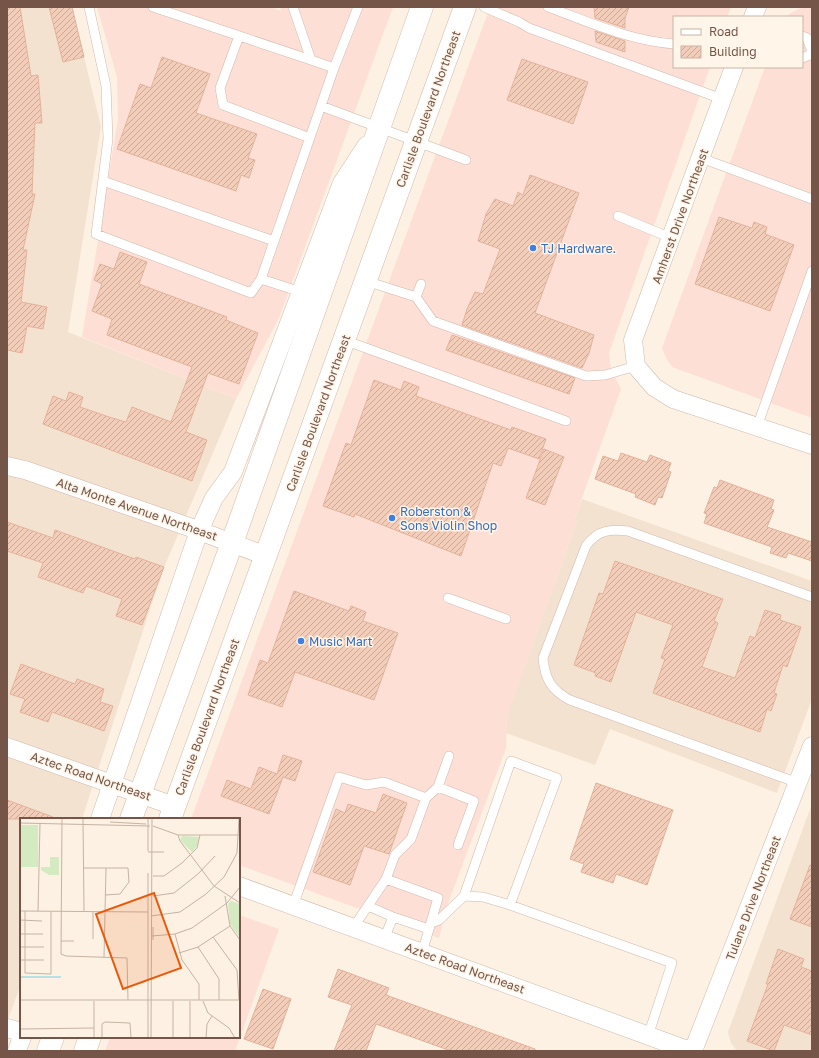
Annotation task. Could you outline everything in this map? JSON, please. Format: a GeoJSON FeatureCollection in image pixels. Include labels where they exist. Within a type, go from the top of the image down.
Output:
{"type":"FeatureCollection","features":[{"type":"Feature","properties":{"kind":"main road"},"geometry":{"type":"LineString","coordinates":[[131,818],[232,543],[310,295],[379,127],[422,7]]}},
{"type":"Feature","properties":{"kind":"main road","name":"Carlisle Boulevard Northeast"},"geometry":{"type":"LineString","coordinates":[[172,813],[465,7]]}},
{"type":"Feature","properties":{"kind":"main road"},"geometry":{"type":"LineString","coordinates":[[48,1051],[53,1038]]}},
{"type":"Feature","properties":{"kind":"main road"},"geometry":{"type":"LineString","coordinates":[[85,1051],[90,1038]]}},
{"type":"Feature","properties":{"kind":"street","name":"Amherst Drive Northeast"},"geometry":{"type":"LineString","coordinates":[[636,366],[634,340],[734,68]]}},
{"type":"Feature","properties":{"kind":"street"},"geometry":{"type":"LineString","coordinates":[[100,818],[199,531],[214,498],[233,472],[310,295]]}},
{"type":"Feature","properties":{"kind":"street"},"geometry":{"type":"LineString","coordinates":[[636,366],[654,387],[673,399],[812,445]]}},
{"type":"Feature","properties":{"kind":"street","name":"Alta Monte Avenue Northeast"},"geometry":{"type":"LineString","coordinates":[[7,466],[25,470],[266,556]]}},
{"type":"Feature","properties":{"kind":"street","name":"Tulane Drive Northeast"},"geometry":{"type":"LineString","coordinates":[[692,1051],[812,746]]}},
{"type":"Feature","properties":{"kind":"street","name":"Aztec Road Northeast"},"geometry":{"type":"LineString","coordinates":[[7,747],[140,793],[172,813]]}},
{"type":"Feature","properties":{"kind":"street","name":"Aztec Road Northeast"},"geometry":{"type":"LineString","coordinates":[[240,886],[692,1051]]}},
{"type":"Feature","properties":{"kind":"street"},"geometry":{"type":"LineString","coordinates":[[7,1028],[20,1032]]}},
{"type":"Feature","properties":{"kind":"street"},"geometry":{"type":"LineString","coordinates":[[17,1051],[22,1038]]}},
{"type":"Feature","properties":{"kind":"lane"},"geometry":{"type":"LineString","coordinates":[[88,7],[106,86],[108,139],[96,234],[251,293],[261,279],[334,68],[358,7]]}},
{"type":"Feature","properties":{"kind":"lane"},"geometry":{"type":"LineString","coordinates":[[153,7],[334,68]]}},
{"type":"Feature","properties":{"kind":"lane"},"geometry":{"type":"LineString","coordinates":[[292,7],[311,60]]}},
{"type":"Feature","properties":{"kind":"lane"},"geometry":{"type":"LineString","coordinates":[[484,7],[519,22],[529,28],[722,99]]}},
{"type":"Feature","properties":{"kind":"lane"},"geometry":{"type":"LineString","coordinates":[[548,7],[632,37],[652,42],[673,44]]}},
{"type":"Feature","properties":{"kind":"lane"},"geometry":{"type":"LineString","coordinates":[[239,36],[220,88],[223,105],[310,138]]}},
{"type":"Feature","properties":{"kind":"lane"},"geometry":{"type":"LineString","coordinates":[[803,36],[807,38],[812,53],[803,58]]}},
{"type":"Feature","properties":{"kind":"lane"},"geometry":{"type":"LineString","coordinates":[[321,106],[466,160]]}},
{"type":"Feature","properties":{"kind":"lane"},"geometry":{"type":"LineString","coordinates":[[701,158],[812,199]]}},
{"type":"Feature","properties":{"kind":"lane"},"geometry":{"type":"LineString","coordinates":[[103,181],[274,241]]}},
{"type":"Feature","properties":{"kind":"lane"},"geometry":{"type":"LineString","coordinates":[[618,216],[671,238]]}},
{"type":"Feature","properties":{"kind":"lane"},"geometry":{"type":"LineString","coordinates":[[757,427],[812,271]]}},
{"type":"Feature","properties":{"kind":"lane"},"geometry":{"type":"LineString","coordinates":[[261,279],[310,295]]}},
{"type":"Feature","properties":{"kind":"lane"},"geometry":{"type":"LineString","coordinates":[[366,281],[416,297],[433,321],[586,376],[605,375],[636,366]]}},
{"type":"Feature","properties":{"kind":"lane"},"geometry":{"type":"LineString","coordinates":[[416,297],[421,284]]}},
{"type":"Feature","properties":{"kind":"lane"},"geometry":{"type":"LineString","coordinates":[[344,340],[566,421]]}},
{"type":"Feature","properties":{"kind":"lane"},"geometry":{"type":"LineString","coordinates":[[798,783],[570,700],[560,695],[550,684],[544,672],[543,658],[586,546],[592,537],[599,532],[612,529],[628,531],[812,597]]}},
{"type":"Feature","properties":{"kind":"lane"},"geometry":{"type":"LineString","coordinates":[[448,598],[506,619]]}},
{"type":"Feature","properties":{"kind":"lane"},"geometry":{"type":"LineString","coordinates":[[353,928],[386,879],[395,855],[411,839],[426,798],[438,787],[449,756]]}},
{"type":"Feature","properties":{"kind":"lane"},"geometry":{"type":"LineString","coordinates":[[368,906],[393,917],[430,926],[439,920],[464,896],[512,761],[557,778],[510,905]]}},
{"type":"Feature","properties":{"kind":"lane"},"geometry":{"type":"LineString","coordinates":[[293,906],[339,777],[366,785],[384,782],[426,798]]}},
{"type":"Feature","properties":{"kind":"lane"},"geometry":{"type":"LineString","coordinates":[[438,787],[474,801],[458,845]]}},
{"type":"Feature","properties":{"kind":"lane"},"geometry":{"type":"LineString","coordinates":[[386,879],[438,898],[422,953]]}},
{"type":"Feature","properties":{"kind":"lane"},"geometry":{"type":"LineString","coordinates":[[464,896],[483,897],[510,905],[672,964],[648,1036]]}},
{"type":"Feature","properties":{"kind":"lane"},"geometry":{"type":"LineString","coordinates":[[384,939],[393,917]]}},
{"type":"Feature","properties":{"kind":"shaded area"},"geometry":{"type":"Polygon","coordinates":[[[7,7],[72,7],[101,127],[68,332],[236,399],[162,572],[82,818],[20,818],[20,987],[7,1022],[7,7]]]}},
{"type":"Feature","properties":{"kind":"shaded area"},"geometry":{"type":"Polygon","coordinates":[[[97,7],[270,7],[281,11],[280,7],[393,7],[279,318],[236,399],[82,337],[118,119],[117,77],[97,7]]]}},
{"type":"Feature","properties":{"kind":"shaded area"},"geometry":{"type":"Polygon","coordinates":[[[490,7],[731,7],[727,16],[673,16],[673,68],[710,68],[609,353],[611,369],[621,389],[574,520],[577,521],[507,715],[506,748],[447,906],[439,938],[240,865],[240,818],[191,818],[490,7]]]}},
{"type":"Feature","properties":{"kind":"shaded area"},"geometry":{"type":"Polygon","coordinates":[[[803,7],[812,7],[812,418],[672,367],[662,348],[765,68],[803,68],[803,16],[788,16],[789,14],[803,7]]]}},
{"type":"Feature","properties":{"kind":"shaded area"},"geometry":{"type":"Polygon","coordinates":[[[582,499],[812,581],[812,699],[777,793],[610,729],[595,765],[506,733],[507,715],[577,521],[574,520],[582,499]]]}},
{"type":"Feature","properties":{"kind":"shaded area"},"geometry":{"type":"Polygon","coordinates":[[[812,804],[812,1051],[737,1051],[731,1043],[728,1032],[812,804]]]}},
{"type":"Feature","properties":{"kind":"shaded area"},"geometry":{"type":"Polygon","coordinates":[[[240,915],[279,929],[240,1037],[240,915]]]}},
{"type":"Feature","properties":{"kind":"shaded area"},"geometry":{"type":"Polygon","coordinates":[[[110,1038],[240,1038],[235,1051],[105,1051],[110,1038]]]}},
{"type":"Feature","properties":{"kind":"building"},"geometry":{"type":"Polygon","coordinates":[[[7,7],[20,7],[31,76],[38,75],[42,123],[35,123],[32,194],[35,194],[23,250],[27,250],[21,302],[47,307],[43,329],[27,326],[22,353],[7,350],[7,7]]]}},
{"type":"Feature","properties":{"kind":"building"},"geometry":{"type":"Polygon","coordinates":[[[49,7],[72,7],[84,57],[63,62],[49,7]]]}},
{"type":"Feature","properties":{"kind":"building"},"geometry":{"type":"Polygon","coordinates":[[[594,7],[629,7],[625,18],[625,28],[595,18],[594,7]]]}},
{"type":"Feature","properties":{"kind":"building"},"geometry":{"type":"Polygon","coordinates":[[[595,31],[625,41],[625,52],[596,42],[595,31]]]}},
{"type":"Feature","properties":{"kind":"building"},"geometry":{"type":"Polygon","coordinates":[[[162,57],[210,74],[196,113],[257,134],[248,158],[255,160],[249,178],[241,175],[236,191],[117,149],[140,84],[151,88],[162,57]]]}},
{"type":"Feature","properties":{"kind":"building"},"geometry":{"type":"Polygon","coordinates":[[[522,59],[588,82],[573,124],[507,100],[522,59]]]}},
{"type":"Feature","properties":{"kind":"building"},"geometry":{"type":"Polygon","coordinates":[[[530,175],[579,193],[535,313],[594,335],[589,353],[582,368],[462,325],[467,309],[475,292],[483,294],[500,249],[478,241],[486,214],[495,199],[513,206],[518,192],[523,195],[530,175]]]}},
{"type":"Feature","properties":{"kind":"building"},"geometry":{"type":"Polygon","coordinates":[[[719,217],[752,228],[754,222],[767,227],[765,234],[794,245],[770,311],[695,284],[719,217]]]}},
{"type":"Feature","properties":{"kind":"building"},"geometry":{"type":"Polygon","coordinates":[[[120,252],[147,262],[139,284],[227,317],[226,320],[258,333],[239,384],[208,373],[186,432],[207,440],[192,481],[43,424],[53,396],[66,401],[69,392],[83,397],[80,407],[126,422],[132,407],[171,422],[192,367],[107,335],[112,319],[92,311],[102,284],[94,280],[100,264],[114,269],[120,252]]]}},
{"type":"Feature","properties":{"kind":"building"},"geometry":{"type":"Polygon","coordinates":[[[452,335],[575,378],[569,394],[446,350],[452,335]]]}},
{"type":"Feature","properties":{"kind":"building"},"geometry":{"type":"Polygon","coordinates":[[[374,380],[401,390],[404,381],[419,387],[416,396],[511,430],[512,427],[546,439],[539,459],[508,448],[501,466],[493,463],[461,556],[355,514],[354,517],[323,506],[346,443],[351,445],[374,380]]]}},
{"type":"Feature","properties":{"kind":"building"},"geometry":{"type":"Polygon","coordinates":[[[544,449],[564,457],[545,505],[526,498],[544,449]]]}},
{"type":"Feature","properties":{"kind":"building"},"geometry":{"type":"Polygon","coordinates":[[[621,453],[647,462],[650,455],[671,463],[668,471],[671,472],[662,498],[658,497],[655,505],[635,497],[636,494],[595,479],[603,456],[618,461],[621,453]]]}},
{"type":"Feature","properties":{"kind":"building"},"geometry":{"type":"Polygon","coordinates":[[[720,480],[774,500],[771,509],[774,510],[767,527],[812,542],[812,561],[788,553],[786,558],[770,553],[772,547],[704,523],[707,514],[704,513],[714,487],[717,488],[720,480]]]}},
{"type":"Feature","properties":{"kind":"building"},"geometry":{"type":"Polygon","coordinates":[[[7,522],[53,538],[55,530],[135,559],[136,557],[164,567],[142,625],[116,616],[122,599],[86,586],[83,593],[38,577],[43,563],[7,551],[7,522]]]}},
{"type":"Feature","properties":{"kind":"building"},"geometry":{"type":"Polygon","coordinates":[[[615,561],[723,599],[714,621],[718,623],[702,667],[735,678],[750,636],[755,638],[765,610],[781,615],[780,620],[801,627],[787,667],[783,665],[774,693],[777,694],[771,711],[767,709],[760,732],[653,693],[665,659],[661,658],[673,625],[636,612],[611,682],[595,676],[596,673],[574,665],[599,593],[603,594],[615,561]]]}},
{"type":"Feature","properties":{"kind":"building"},"geometry":{"type":"Polygon","coordinates":[[[294,591],[349,611],[351,606],[366,612],[363,621],[398,633],[374,700],[295,672],[282,707],[248,695],[260,660],[268,663],[294,591]]]}},
{"type":"Feature","properties":{"kind":"building"},"geometry":{"type":"Polygon","coordinates":[[[21,664],[75,684],[77,679],[104,689],[100,702],[113,706],[104,731],[52,712],[48,722],[20,712],[25,699],[10,694],[21,664]]]}},
{"type":"Feature","properties":{"kind":"building"},"geometry":{"type":"Polygon","coordinates":[[[283,755],[302,761],[295,781],[283,777],[269,814],[221,796],[227,780],[251,789],[259,767],[277,774],[283,755]]]}},
{"type":"Feature","properties":{"kind":"building"},"geometry":{"type":"Polygon","coordinates":[[[596,783],[673,810],[647,885],[616,874],[613,883],[581,872],[584,864],[570,859],[596,783]]]}},
{"type":"Feature","properties":{"kind":"building"},"geometry":{"type":"Polygon","coordinates":[[[383,794],[407,803],[389,854],[364,846],[350,885],[313,872],[336,809],[345,813],[348,804],[376,813],[383,794]]]}},
{"type":"Feature","properties":{"kind":"building"},"geometry":{"type":"Polygon","coordinates":[[[7,800],[53,817],[53,818],[7,819],[7,800]]]}},
{"type":"Feature","properties":{"kind":"building"},"geometry":{"type":"Polygon","coordinates":[[[810,865],[812,866],[812,927],[790,919],[810,865]]]}},
{"type":"Feature","properties":{"kind":"building"},"geometry":{"type":"Polygon","coordinates":[[[778,949],[804,959],[801,967],[812,971],[812,1035],[784,1025],[774,1051],[747,1041],[768,984],[766,984],[778,949]]]}},
{"type":"Feature","properties":{"kind":"building"},"geometry":{"type":"Polygon","coordinates":[[[338,969],[389,988],[386,995],[535,1049],[535,1051],[451,1051],[376,1024],[366,1051],[334,1051],[352,1005],[328,997],[338,969]]]}},
{"type":"Feature","properties":{"kind":"building"},"geometry":{"type":"Polygon","coordinates":[[[263,989],[291,999],[273,1049],[244,1039],[263,989]]]}},
{"type":"Feature","properties":{"kind":"place","name":"TJ Hardware."},"geometry":{"type":"Point","coordinates":[533,248]}},
{"type":"Feature","properties":{"kind":"place","name":"Roberston & Sons Violin Shop"},"geometry":{"type":"Point","coordinates":[392,518]}},
{"type":"Feature","properties":{"kind":"place","name":"Music Mart"},"geometry":{"type":"Point","coordinates":[301,641]}}]}
